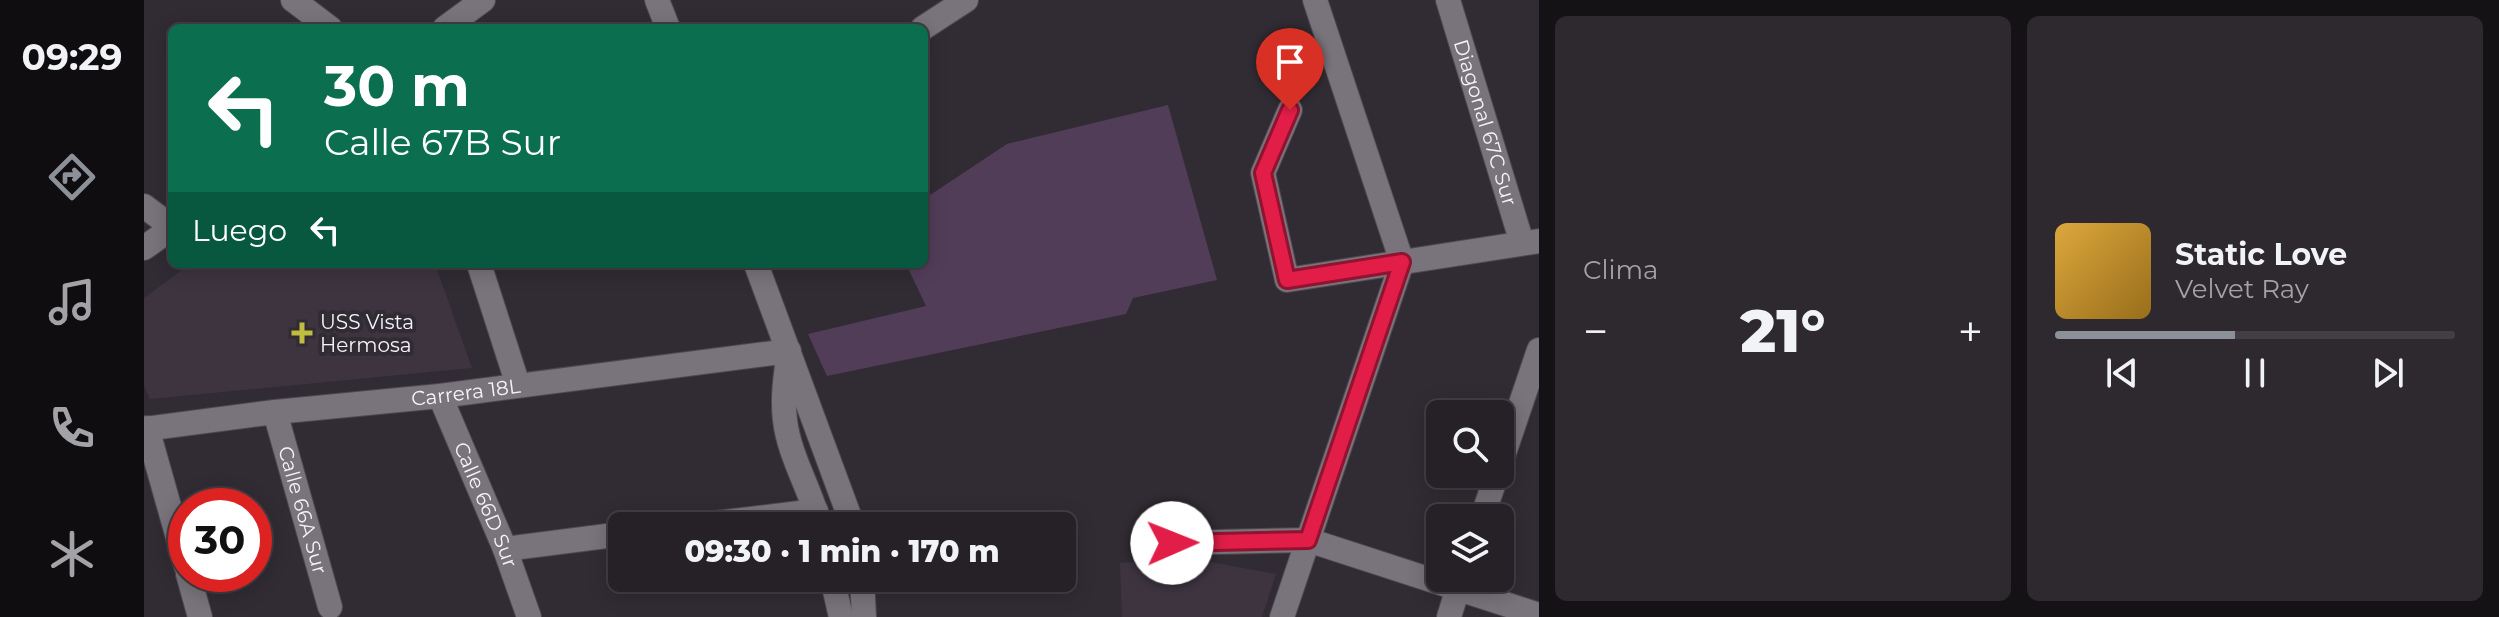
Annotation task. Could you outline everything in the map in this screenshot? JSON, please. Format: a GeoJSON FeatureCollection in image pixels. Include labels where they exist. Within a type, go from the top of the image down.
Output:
{"type":"FeatureCollection","features":[{"type":"Feature","properties":{"kind":"street"},"geometry":{"type":"LineString","coordinates":[[293,0],[325,24]]}},
{"type":"Feature","properties":{"kind":"street"},"geometry":{"type":"LineString","coordinates":[[450,24],[483,0]]}},
{"type":"Feature","properties":{"kind":"street"},"geometry":{"type":"LineString","coordinates":[[657,0],[666,24]]}},
{"type":"Feature","properties":{"kind":"street"},"geometry":{"type":"LineString","coordinates":[[928,25],[966,0]]}},
{"type":"Feature","properties":{"kind":"street"},"geometry":{"type":"LineString","coordinates":[[1282,617],[1402,262],[1315,0]]}},
{"type":"Feature","properties":{"kind":"street","name":"Diagonal 67C Sur"},"geometry":{"type":"LineString","coordinates":[[1448,0],[1531,242]]}},
{"type":"Feature","properties":{"kind":"street"},"geometry":{"type":"LineString","coordinates":[[1290,110],[1263,173],[1287,280],[1531,242]]}},
{"type":"Feature","properties":{"kind":"street"},"geometry":{"type":"LineString","coordinates":[[144,206],[168,225]]}},
{"type":"Feature","properties":{"kind":"street"},"geometry":{"type":"LineString","coordinates":[[144,248],[168,231]]}},
{"type":"Feature","properties":{"kind":"street"},"geometry":{"type":"LineString","coordinates":[[480,268],[518,385]]}},
{"type":"Feature","properties":{"kind":"street"},"geometry":{"type":"LineString","coordinates":[[758,268],[848,512]]}},
{"type":"Feature","properties":{"kind":"street"},"geometry":{"type":"LineString","coordinates":[[1514,424],[1539,350]]}},
{"type":"Feature","properties":{"kind":"street"},"geometry":{"type":"LineString","coordinates":[[789,351],[783,401],[785,421],[816,512]]}},
{"type":"Feature","properties":{"kind":"street","name":"Carrera 18L"},"geometry":{"type":"LineString","coordinates":[[146,428],[440,396],[789,351]]}},
{"type":"Feature","properties":{"kind":"street","name":"Calle 66D Sur"},"geometry":{"type":"LineString","coordinates":[[440,396],[505,549],[529,617]]}},
{"type":"Feature","properties":{"kind":"street","name":"Calle 66A Sur"},"geometry":{"type":"LineString","coordinates":[[275,412],[330,607]]}},
{"type":"Feature","properties":{"kind":"street"},"geometry":{"type":"LineString","coordinates":[[146,428],[168,504]]}},
{"type":"Feature","properties":{"kind":"street"},"geometry":{"type":"LineString","coordinates":[[505,549],[608,536]]}},
{"type":"Feature","properties":{"kind":"street"},"geometry":{"type":"LineString","coordinates":[[1172,543],[1308,540],[1426,573]]}},
{"type":"Feature","properties":{"kind":"street"},"geometry":{"type":"LineString","coordinates":[[193,592],[200,617]]}},
{"type":"Feature","properties":{"kind":"street"},"geometry":{"type":"LineString","coordinates":[[835,592],[841,617]]}},
{"type":"Feature","properties":{"kind":"street"},"geometry":{"type":"LineString","coordinates":[[863,592],[864,617]]}},
{"type":"Feature","properties":{"kind":"street"},"geometry":{"type":"LineString","coordinates":[[1449,617],[1457,592]]}},
{"type":"Feature","properties":{"kind":"street"},"geometry":{"type":"LineString","coordinates":[[1482,592],[1539,615]]}},
{"type":"Feature","properties":{"kind":"shaded area"},"geometry":{"type":"Polygon","coordinates":[[[1168,105],[1217,280],[1133,298],[1126,314],[827,376],[808,334],[926,306],[908,268],[928,268],[928,196],[1007,144],[1168,105]]]}},
{"type":"Feature","properties":{"kind":"shaded area","name":"USS Vista Hermosa"},"geometry":{"type":"Polygon","coordinates":[[[185,268],[436,268],[472,368],[150,399],[144,386],[144,298],[185,268]]]}},
{"type":"Feature","properties":{"kind":"shaded area"},"geometry":{"type":"Polygon","coordinates":[[[1189,558],[1276,574],[1262,617],[1122,617],[1120,563],[1189,558]]]}},
{"type":"Feature","properties":{"kind":"place","name":"USS Vista Hermosa"},"geometry":{"type":"Point","coordinates":[302,333]}},
{"type":"Feature","properties":{"kind":"route"},"geometry":{"type":"LineString","coordinates":[[1172,543],[1308,540],[1402,262],[1287,280],[1263,173],[1290,110]]}}]}
